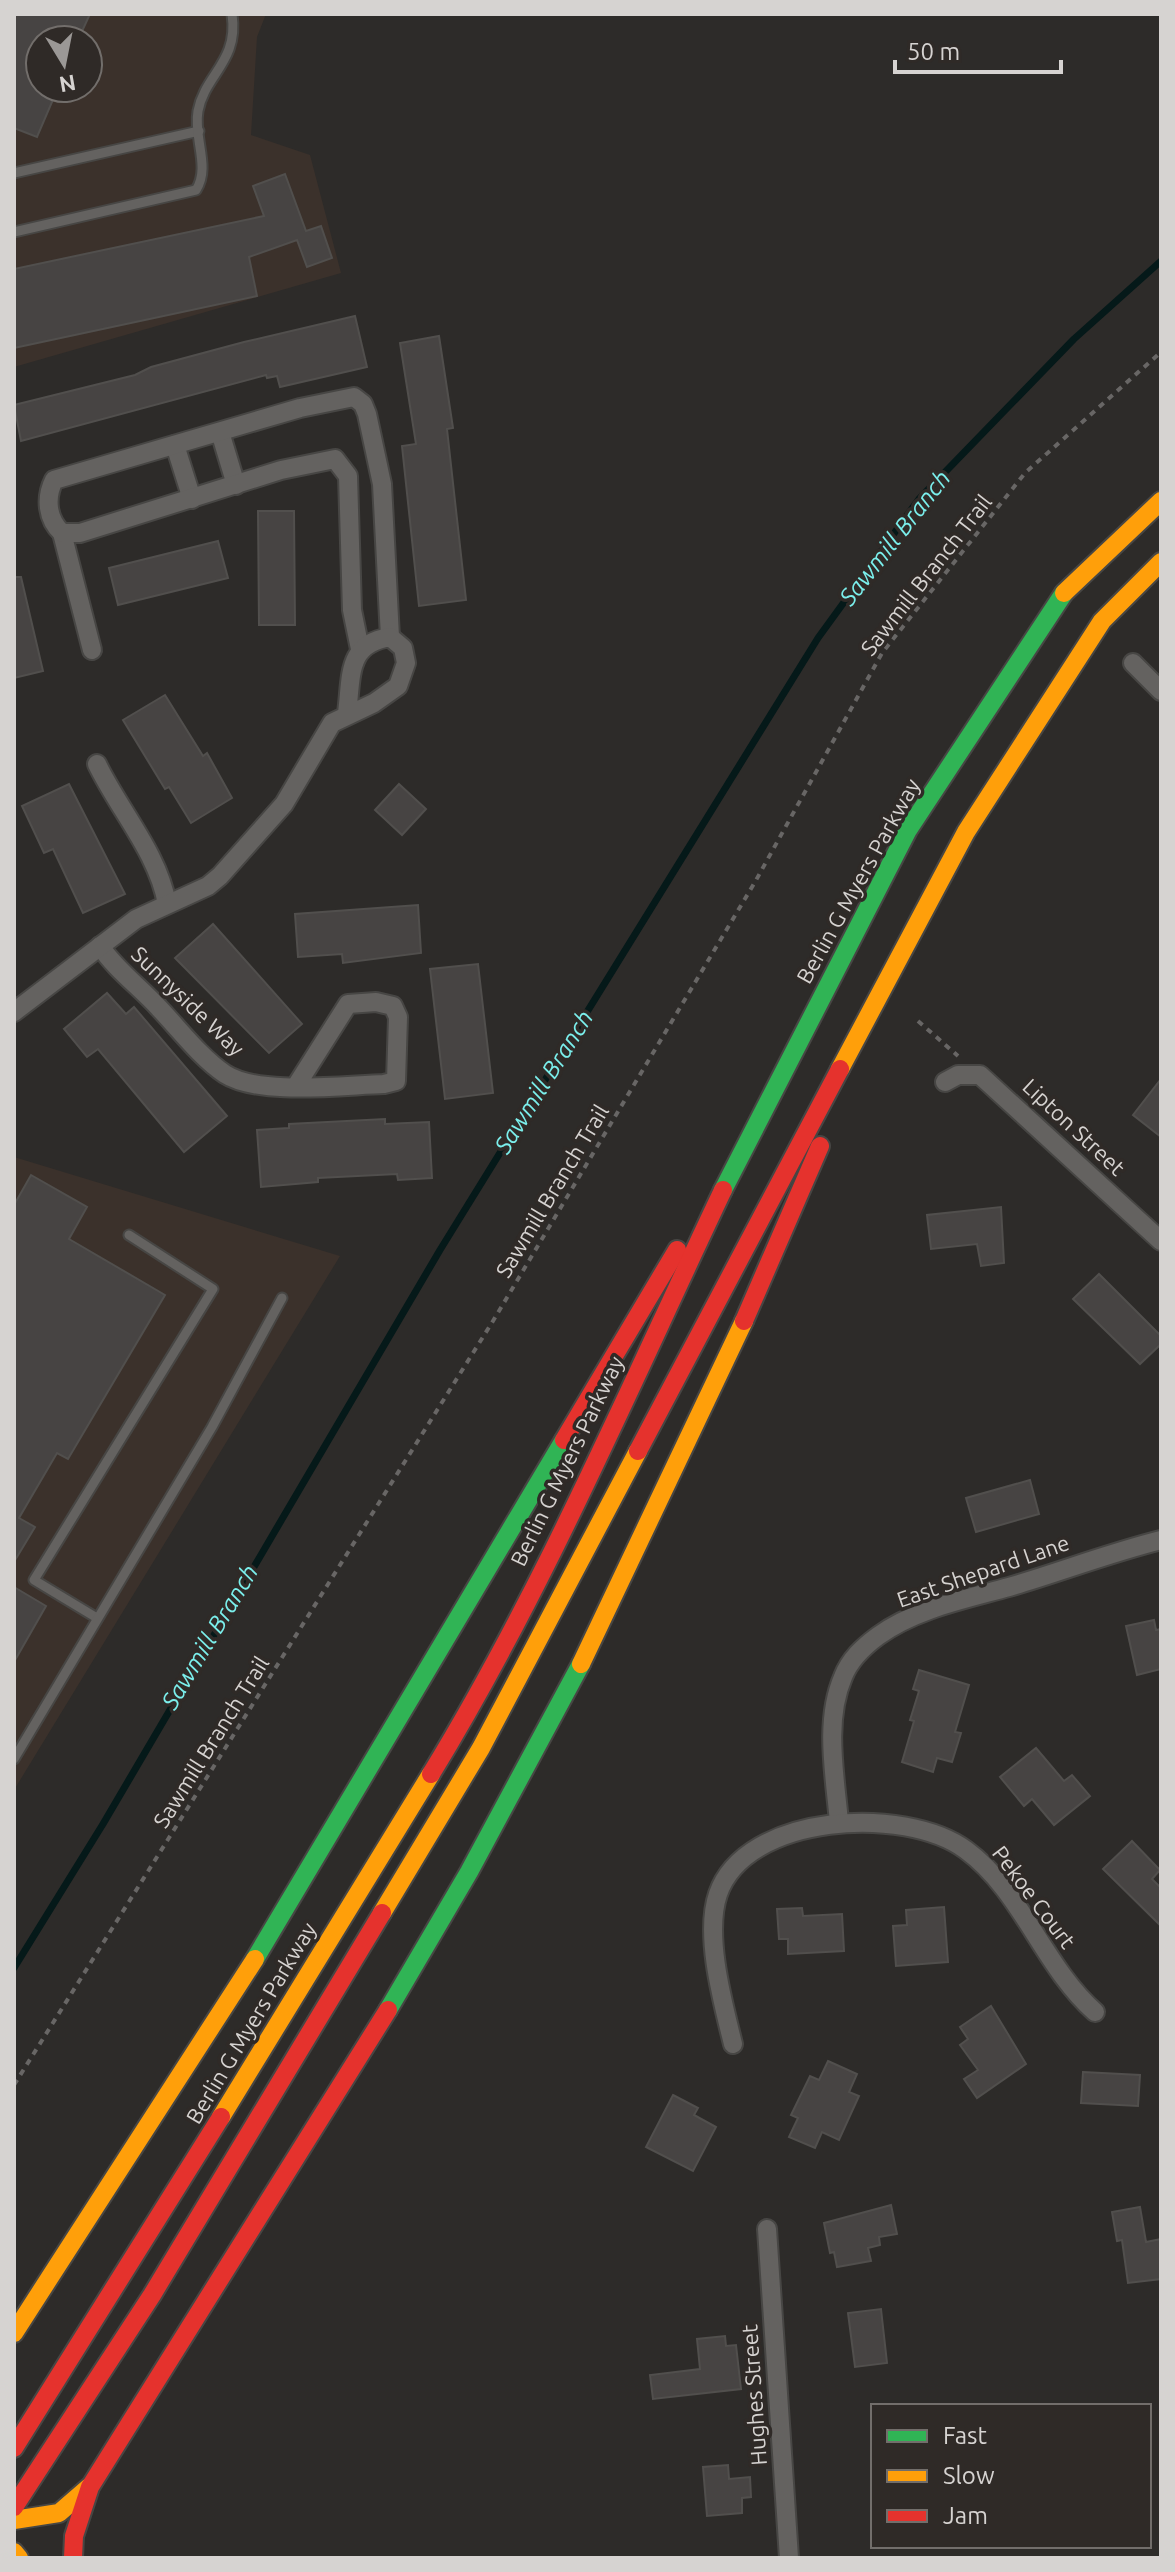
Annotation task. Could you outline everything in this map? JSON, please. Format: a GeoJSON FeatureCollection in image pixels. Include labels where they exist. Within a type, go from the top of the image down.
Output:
{"type":"FeatureCollection","features":[{"type":"Feature","properties":{"kind":"main road","name":"Berlin G Myers Parkway"},"geometry":{"type":"LineString","coordinates":[[14,2448],[123,2278],[463,1721],[580,1492],[758,1116],[908,830],[1065,591],[1161,501]]}},
{"type":"Feature","properties":{"kind":"main road"},"geometry":{"type":"LineString","coordinates":[[14,2507],[152,2295],[481,1748],[966,832],[1094,634],[1161,562]]}},
{"type":"Feature","properties":{"kind":"main road"},"geometry":{"type":"LineString","coordinates":[[73,2558],[74,2536],[90,2487],[378,2026],[469,1873],[545,1734],[743,1329],[892,976]]}},
{"type":"Feature","properties":{"kind":"main road"},"geometry":{"type":"LineString","coordinates":[[15,2334],[236,1991],[758,1116]]}},
{"type":"Feature","properties":{"kind":"main road"},"geometry":{"type":"LineString","coordinates":[[14,2520],[59,2513],[90,2487]]}},
{"type":"Feature","properties":{"kind":"main road"},"geometry":{"type":"LineString","coordinates":[[14,2552],[19,2558]]}},
{"type":"Feature","properties":{"kind":"street"},"geometry":{"type":"LineString","coordinates":[[14,1012],[136,919],[208,886],[261,833],[284,804],[332,723],[347,713],[374,703],[398,686],[406,663],[403,648],[390,637],[382,484],[373,435],[363,404],[345,397],[54,480],[48,491],[48,505],[54,526],[62,533],[92,650]]}},
{"type":"Feature","properties":{"kind":"street"},"geometry":{"type":"LineString","coordinates":[[220,432],[236,485]]}},
{"type":"Feature","properties":{"kind":"street"},"geometry":{"type":"LineString","coordinates":[[175,445],[192,499]]}},
{"type":"Feature","properties":{"kind":"street"},"geometry":{"type":"LineString","coordinates":[[62,533],[80,533],[236,485],[335,459],[348,476],[352,610],[360,649],[353,666],[347,713]]}},
{"type":"Feature","properties":{"kind":"street"},"geometry":{"type":"LineString","coordinates":[[360,649],[376,639],[390,637]]}},
{"type":"Feature","properties":{"kind":"street"},"geometry":{"type":"LineString","coordinates":[[1133,663],[1161,691]]}},
{"type":"Feature","properties":{"kind":"street"},"geometry":{"type":"LineString","coordinates":[[97,764],[164,885],[167,904]]}},
{"type":"Feature","properties":{"kind":"street","name":"Sunnyside Way"},"geometry":{"type":"LineString","coordinates":[[100,946],[113,965],[133,980],[175,1027],[226,1075],[259,1084],[296,1086],[396,1081],[398,1017],[393,1006],[376,1002],[348,1004],[296,1086]]}},
{"type":"Feature","properties":{"kind":"street"},"geometry":{"type":"LineString","coordinates":[[945,1082],[958,1075],[980,1075]]}},
{"type":"Feature","properties":{"kind":"street","name":"Lipton Street"},"geometry":{"type":"LineString","coordinates":[[980,1075],[1161,1241]]}},
{"type":"Feature","properties":{"kind":"street","name":"East Shepard Lane"},"geometry":{"type":"LineString","coordinates":[[839,1822],[833,1757],[835,1704],[843,1677],[856,1653],[880,1634],[911,1618],[1161,1540]]}},
{"type":"Feature","properties":{"kind":"street","name":"Pekoe Court"},"geometry":{"type":"LineString","coordinates":[[733,2044],[717,1960],[714,1920],[723,1881],[746,1853],[762,1842],[839,1822],[924,1830],[965,1849],[982,1864],[1046,1954],[1095,2012]]}},
{"type":"Feature","properties":{"kind":"street","name":"Hughes Street"},"geometry":{"type":"LineString","coordinates":[[767,2229],[789,2558]]}},
{"type":"Feature","properties":{"kind":"lane"},"geometry":{"type":"LineString","coordinates":[[14,232],[196,190],[203,180],[198,111],[235,37],[232,14]]}},
{"type":"Feature","properties":{"kind":"lane"},"geometry":{"type":"LineString","coordinates":[[14,173],[199,131]]}},
{"type":"Feature","properties":{"kind":"lane"},"geometry":{"type":"LineString","coordinates":[[97,1618],[34,1580],[213,1289],[129,1235]]}},
{"type":"Feature","properties":{"kind":"lane"},"geometry":{"type":"LineString","coordinates":[[14,1759],[212,1427],[282,1298]]}},
{"type":"Feature","properties":{"kind":"path","name":"Sawmill Branch Trail"},"geometry":{"type":"LineString","coordinates":[[14,2085],[493,1321],[755,882],[882,653],[1025,473],[1161,352]]}},
{"type":"Feature","properties":{"kind":"path"},"geometry":{"type":"LineString","coordinates":[[918,1021],[980,1075]]}},
{"type":"Feature","properties":{"kind":"shaded area"},"geometry":{"type":"Polygon","coordinates":[[[14,14],[266,14],[257,37],[251,135],[310,155],[341,273],[14,367],[14,14]]]}},
{"type":"Feature","properties":{"kind":"shaded area"},"geometry":{"type":"Polygon","coordinates":[[[14,1157],[340,1256],[14,1790],[14,1157]]]}},
{"type":"Feature","properties":{"kind":"building"},"geometry":{"type":"Polygon","coordinates":[[[14,14],[90,14],[85,24],[24,24],[24,104],[51,104],[37,137],[14,128],[14,14]]]}},
{"type":"Feature","properties":{"kind":"building"},"geometry":{"type":"Polygon","coordinates":[[[285,174],[306,231],[321,226],[332,258],[307,267],[297,240],[249,257],[257,296],[14,348],[14,269],[264,216],[253,186],[285,174]]]}},
{"type":"Feature","properties":{"kind":"building"},"geometry":{"type":"Polygon","coordinates":[[[355,316],[367,367],[280,387],[277,376],[267,378],[266,375],[21,441],[14,405],[135,375],[151,367],[244,342],[355,316]]]}},
{"type":"Feature","properties":{"kind":"building"},"geometry":{"type":"Polygon","coordinates":[[[439,336],[453,428],[447,429],[466,600],[419,606],[402,446],[416,444],[400,343],[439,336]]]}},
{"type":"Feature","properties":{"kind":"building"},"geometry":{"type":"Polygon","coordinates":[[[258,511],[294,511],[295,625],[259,625],[258,511]]]}},
{"type":"Feature","properties":{"kind":"building"},"geometry":{"type":"Polygon","coordinates":[[[218,541],[228,578],[118,605],[109,568],[218,541]]]}},
{"type":"Feature","properties":{"kind":"building"},"geometry":{"type":"Polygon","coordinates":[[[14,577],[21,577],[43,671],[14,678],[14,577]]]}},
{"type":"Feature","properties":{"kind":"building"},"geometry":{"type":"Polygon","coordinates":[[[165,695],[203,756],[207,753],[232,798],[191,823],[169,787],[165,789],[123,720],[165,695]]]}},
{"type":"Feature","properties":{"kind":"building"},"geometry":{"type":"Polygon","coordinates":[[[69,784],[125,894],[83,913],[53,849],[44,853],[22,806],[69,784]]]}},
{"type":"Feature","properties":{"kind":"building"},"geometry":{"type":"Polygon","coordinates":[[[399,784],[426,809],[402,835],[375,810],[399,784]]]}},
{"type":"Feature","properties":{"kind":"building"},"geometry":{"type":"Polygon","coordinates":[[[418,905],[421,953],[343,963],[342,954],[298,957],[295,914],[418,905]]]}},
{"type":"Feature","properties":{"kind":"building"},"geometry":{"type":"Polygon","coordinates":[[[213,924],[302,1024],[269,1053],[175,958],[213,924]]]}},
{"type":"Feature","properties":{"kind":"building"},"geometry":{"type":"Polygon","coordinates":[[[478,964],[493,1093],[445,1099],[430,969],[478,964]]]}},
{"type":"Feature","properties":{"kind":"building"},"geometry":{"type":"Polygon","coordinates":[[[107,993],[126,1014],[134,1007],[227,1116],[184,1152],[98,1049],[87,1057],[64,1029],[107,993]]]}},
{"type":"Feature","properties":{"kind":"building"},"geometry":{"type":"Polygon","coordinates":[[[1161,1079],[1161,1137],[1133,1115],[1161,1079]]]}},
{"type":"Feature","properties":{"kind":"building"},"geometry":{"type":"Polygon","coordinates":[[[385,1119],[385,1124],[429,1122],[432,1178],[398,1180],[397,1174],[318,1178],[318,1182],[261,1187],[257,1130],[289,1128],[289,1124],[385,1119]]]}},
{"type":"Feature","properties":{"kind":"building"},"geometry":{"type":"Polygon","coordinates":[[[31,1175],[87,1207],[69,1239],[165,1295],[68,1459],[57,1453],[19,1518],[35,1527],[14,1562],[14,1205],[31,1175]]]}},
{"type":"Feature","properties":{"kind":"building"},"geometry":{"type":"Polygon","coordinates":[[[1001,1207],[1004,1263],[981,1266],[977,1244],[931,1249],[927,1215],[1001,1207]]]}},
{"type":"Feature","properties":{"kind":"building"},"geometry":{"type":"Polygon","coordinates":[[[1099,1274],[1161,1336],[1161,1344],[1140,1364],[1073,1299],[1099,1274]]]}},
{"type":"Feature","properties":{"kind":"building"},"geometry":{"type":"Polygon","coordinates":[[[1030,1480],[1039,1514],[976,1532],[966,1498],[1030,1480]]]}},
{"type":"Feature","properties":{"kind":"building"},"geometry":{"type":"Polygon","coordinates":[[[14,1587],[46,1606],[14,1662],[14,1587]]]}},
{"type":"Feature","properties":{"kind":"building"},"geometry":{"type":"Polygon","coordinates":[[[1154,1620],[1156,1630],[1161,1629],[1161,1669],[1137,1675],[1126,1626],[1154,1620]]]}},
{"type":"Feature","properties":{"kind":"building"},"geometry":{"type":"Polygon","coordinates":[[[919,1670],[969,1685],[955,1732],[961,1733],[952,1762],[937,1758],[933,1772],[902,1762],[914,1721],[910,1720],[919,1691],[913,1689],[919,1670]]]}},
{"type":"Feature","properties":{"kind":"building"},"geometry":{"type":"Polygon","coordinates":[[[1036,1748],[1064,1781],[1072,1775],[1090,1796],[1054,1825],[1032,1799],[1024,1806],[1000,1777],[1036,1748]]]}},
{"type":"Feature","properties":{"kind":"building"},"geometry":{"type":"Polygon","coordinates":[[[1132,1841],[1160,1870],[1152,1879],[1161,1888],[1161,1926],[1103,1869],[1132,1841]]]}},
{"type":"Feature","properties":{"kind":"building"},"geometry":{"type":"Polygon","coordinates":[[[944,1907],[948,1962],[896,1966],[893,1926],[907,1925],[906,1910],[944,1907]]]}},
{"type":"Feature","properties":{"kind":"building"},"geometry":{"type":"Polygon","coordinates":[[[802,1908],[803,1916],[842,1914],[844,1951],[788,1954],[788,1939],[779,1939],[777,1909],[802,1908]]]}},
{"type":"Feature","properties":{"kind":"building"},"geometry":{"type":"Polygon","coordinates":[[[991,2006],[1026,2064],[977,2098],[964,2079],[978,2070],[960,2045],[968,2039],[960,2027],[991,2006]]]}},
{"type":"Feature","properties":{"kind":"building"},"geometry":{"type":"Polygon","coordinates":[[[828,2061],[857,2074],[849,2092],[859,2096],[839,2140],[822,2132],[815,2148],[789,2137],[798,2118],[791,2115],[810,2076],[819,2080],[828,2061]]]}},
{"type":"Feature","properties":{"kind":"building"},"geometry":{"type":"Polygon","coordinates":[[[1083,2072],[1140,2075],[1138,2106],[1081,2103],[1083,2072]]]}},
{"type":"Feature","properties":{"kind":"building"},"geometry":{"type":"Polygon","coordinates":[[[673,2095],[698,2108],[694,2115],[716,2127],[693,2171],[646,2147],[673,2095]]]}},
{"type":"Feature","properties":{"kind":"building"},"geometry":{"type":"Polygon","coordinates":[[[891,2205],[897,2234],[879,2237],[880,2245],[868,2248],[871,2261],[837,2267],[834,2252],[830,2253],[824,2223],[891,2205]]]}},
{"type":"Feature","properties":{"kind":"building"},"geometry":{"type":"Polygon","coordinates":[[[1140,2207],[1146,2242],[1161,2239],[1161,2279],[1128,2283],[1122,2240],[1117,2241],[1112,2212],[1140,2207]]]}},
{"type":"Feature","properties":{"kind":"building"},"geometry":{"type":"Polygon","coordinates":[[[881,2309],[887,2363],[855,2367],[848,2313],[881,2309]]]}},
{"type":"Feature","properties":{"kind":"building"},"geometry":{"type":"Polygon","coordinates":[[[725,2336],[726,2346],[736,2345],[741,2389],[653,2399],[650,2375],[700,2369],[697,2339],[725,2336]]]}},
{"type":"Feature","properties":{"kind":"building"},"geometry":{"type":"Polygon","coordinates":[[[728,2465],[729,2479],[750,2477],[751,2497],[742,2498],[742,2513],[707,2516],[703,2467],[728,2465]]]}},
{"type":"Feature","properties":{"kind":"waterway","name":"Sawmill Branch"},"geometry":{"type":"LineString","coordinates":[[14,1968],[103,1824],[440,1250],[818,638],[919,499],[1074,339],[1161,261]]}},
{"type":"Feature","properties":{"kind":"traffic: fast"},"geometry":{"type":"LineString","coordinates":[[723,1190],[908,830],[1064,593]]}},
{"type":"Feature","properties":{"kind":"traffic: fast"},"geometry":{"type":"LineString","coordinates":[[255,1959],[564,1440]]}},
{"type":"Feature","properties":{"kind":"traffic: fast"},"geometry":{"type":"LineString","coordinates":[[388,2010],[469,1872],[581,1664]]}},
{"type":"Feature","properties":{"kind":"traffic: slow"},"geometry":{"type":"LineString","coordinates":[[1064,593],[1161,501]]}},
{"type":"Feature","properties":{"kind":"traffic: slow"},"geometry":{"type":"LineString","coordinates":[[840,1069],[966,832],[1102,621],[1161,562]]}},
{"type":"Feature","properties":{"kind":"traffic: slow"},"geometry":{"type":"LineString","coordinates":[[581,1664],[744,1321]]}},
{"type":"Feature","properties":{"kind":"traffic: slow"},"geometry":{"type":"LineString","coordinates":[[382,1913],[481,1748],[638,1451]]}},
{"type":"Feature","properties":{"kind":"traffic: slow"},"geometry":{"type":"LineString","coordinates":[[221,2117],[431,1774]]}},
{"type":"Feature","properties":{"kind":"traffic: slow"},"geometry":{"type":"LineString","coordinates":[[14,2333],[255,1959]]}},
{"type":"Feature","properties":{"kind":"traffic: slow"},"geometry":{"type":"LineString","coordinates":[[14,2520],[59,2513],[89,2487]]}},
{"type":"Feature","properties":{"kind":"traffic: slow"},"geometry":{"type":"LineString","coordinates":[[14,2552],[19,2558]]}},
{"type":"Feature","properties":{"kind":"traffic: jam"},"geometry":{"type":"LineString","coordinates":[[638,1451],[840,1069]]}},
{"type":"Feature","properties":{"kind":"traffic: jam"},"geometry":{"type":"LineString","coordinates":[[744,1321],[820,1146]]}},
{"type":"Feature","properties":{"kind":"traffic: jam"},"geometry":{"type":"LineString","coordinates":[[431,1774],[549,1560],[723,1190]]}},
{"type":"Feature","properties":{"kind":"traffic: jam"},"geometry":{"type":"LineString","coordinates":[[564,1440],[677,1250]]}},
{"type":"Feature","properties":{"kind":"traffic: jam"},"geometry":{"type":"LineString","coordinates":[[14,2507],[152,2295],[382,1913]]}},
{"type":"Feature","properties":{"kind":"traffic: jam"},"geometry":{"type":"LineString","coordinates":[[73,2558],[74,2536],[90,2487],[388,2010]]}},
{"type":"Feature","properties":{"kind":"traffic: jam"},"geometry":{"type":"LineString","coordinates":[[14,2448],[221,2117]]}}]}
